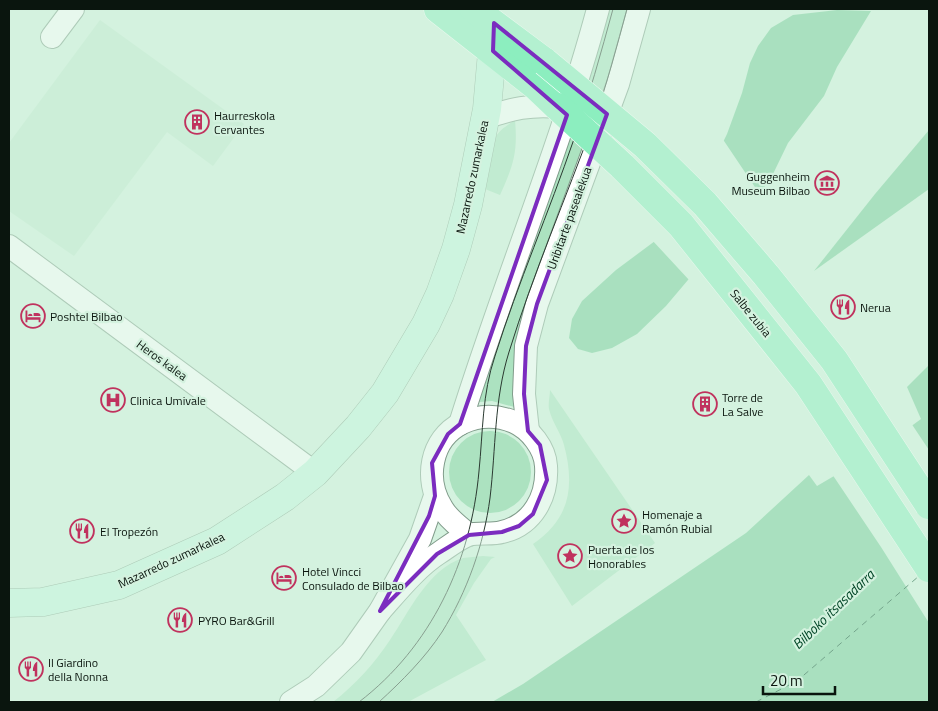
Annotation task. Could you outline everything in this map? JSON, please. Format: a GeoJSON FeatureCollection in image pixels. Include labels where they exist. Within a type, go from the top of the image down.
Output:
{"type":"FeatureCollection","features":[{"type":"Feature","properties":{"kind":"main road"},"geometry":{"type":"LineString","coordinates":[[438,9],[493,51],[541,75],[645,145],[711,211],[766,275],[834,360],[929,505]]}},
{"type":"Feature","properties":{"kind":"main road"},"geometry":{"type":"LineString","coordinates":[[487,14],[541,75]]}},
{"type":"Feature","properties":{"kind":"main road","name":"Mazarredo zumarkalea"},"geometry":{"type":"LineString","coordinates":[[9,603],[43,602],[119,585],[217,541],[285,497],[315,473],[358,426],[385,392],[426,324],[440,294],[458,240],[468,205],[485,118],[493,51],[487,14]]}},
{"type":"Feature","properties":{"kind":"main road","name":"Salbe zubia"},"geometry":{"type":"LineString","coordinates":[[541,75],[558,107],[622,166],[681,225],[808,384],[929,568]]}},
{"type":"Feature","properties":{"kind":"street"},"geometry":{"type":"LineString","coordinates":[[52,37],[73,9]]}},
{"type":"Feature","properties":{"kind":"street"},"geometry":{"type":"LineString","coordinates":[[460,424],[494,319],[553,157],[598,9]]}},
{"type":"Feature","properties":{"kind":"street","name":"Uribitarte pasealekua"},"geometry":{"type":"LineString","coordinates":[[528,431],[524,394],[526,346],[530,329],[537,304],[618,84],[639,9]]}},
{"type":"Feature","properties":{"kind":"street"},"geometry":{"type":"LineString","coordinates":[[485,118],[505,110],[528,106],[558,107]]}},
{"type":"Feature","properties":{"kind":"street","name":"Heros kalea"},"geometry":{"type":"LineString","coordinates":[[9,246],[315,473]]}},
{"type":"Feature","properties":{"kind":"street"},"geometry":{"type":"LineString","coordinates":[[380,611],[405,582],[437,554],[469,535],[502,532],[519,526],[533,514],[543,498],[547,480],[546,462],[540,445],[528,431],[507,419],[482,417],[460,424],[448,434],[438,448],[432,463],[431,480],[435,496],[443,510],[469,535]]}},
{"type":"Feature","properties":{"kind":"street"},"geometry":{"type":"LineString","coordinates":[[290,702],[316,686],[352,652],[380,611],[420,539],[435,496]]}},
{"type":"Feature","properties":{"kind":"highlighted area"},"geometry":{"type":"Polygon","coordinates":[[[494,23],[607,114],[537,304],[526,346],[524,394],[528,431],[540,445],[547,480],[533,514],[519,526],[502,532],[469,535],[437,554],[380,611],[429,516],[435,496],[432,463],[448,434],[460,424],[567,115],[493,51],[494,23]]]}},
{"type":"Feature","properties":{"kind":"shaded area"},"geometry":{"type":"Polygon","coordinates":[[[598,9],[637,9],[537,304],[525,410],[492,401],[467,403],[598,9]]]}},
{"type":"Feature","properties":{"kind":"shaded area"},"geometry":{"type":"Polygon","coordinates":[[[100,20],[244,124],[213,166],[167,132],[74,256],[9,211],[9,143],[100,20]]]}},
{"type":"Feature","properties":{"kind":"shaded area"},"geometry":{"type":"Polygon","coordinates":[[[515,120],[516,142],[514,159],[500,195],[485,189],[491,151],[498,133],[515,120]]]}},
{"type":"Feature","properties":{"kind":"shaded area"},"geometry":{"type":"Polygon","coordinates":[[[550,390],[655,543],[572,606],[533,544],[555,524],[562,512],[569,488],[569,474],[564,445],[549,409],[550,390]]]}},
{"type":"Feature","properties":{"kind":"shaded area"},"geometry":{"type":"Polygon","coordinates":[[[482,431],[498,431],[513,438],[524,449],[531,464],[528,488],[519,501],[498,513],[482,513],[467,506],[456,495],[449,480],[449,464],[456,449],[467,438],[482,431]]]}},
{"type":"Feature","properties":{"kind":"shaded area"},"geometry":{"type":"Polygon","coordinates":[[[495,557],[491,559],[474,583],[456,615],[486,660],[408,702],[333,702],[357,681],[378,657],[420,593],[439,572],[463,558],[495,557]]]}},
{"type":"Feature","properties":{"kind":"water"},"geometry":{"type":"Polygon","coordinates":[[[837,10],[871,11],[837,67],[824,96],[788,143],[773,174],[758,197],[666,306],[637,334],[612,348],[592,353],[578,349],[569,338],[572,319],[582,301],[616,270],[659,238],[681,216],[707,175],[727,134],[742,93],[750,63],[758,46],[771,28],[793,15],[837,10]]]}},
{"type":"Feature","properties":{"kind":"water"},"geometry":{"type":"Polygon","coordinates":[[[929,130],[929,189],[814,271],[875,194],[929,130]]]}},
{"type":"Feature","properties":{"kind":"water","name":"Bilboko itsasadarra"},"geometry":{"type":"Polygon","coordinates":[[[929,365],[929,702],[492,702],[523,684],[746,533],[809,475],[817,486],[880,449],[921,419],[907,387],[929,365]]]}},
{"type":"Feature","properties":{"kind":"pier"},"geometry":{"type":"Polygon","coordinates":[[[722,138],[761,196],[690,281],[652,240],[679,214],[705,173],[722,138]]]}},
{"type":"Feature","properties":{"kind":"pier"},"geometry":{"type":"Polygon","coordinates":[[[911,423],[929,450],[929,623],[832,474],[879,447],[911,423]]]}},
{"type":"Feature","properties":{"kind":"ferry route"},"geometry":{"type":"LineString","coordinates":[[756,702],[797,681],[919,576]]}},
{"type":"Feature","properties":{"kind":"tram line"},"geometry":{"type":"LineString","coordinates":[[359,702],[407,656],[443,600],[456,570],[467,538],[474,505],[485,399],[491,370],[504,329],[579,123],[613,9]]}},
{"type":"Feature","properties":{"kind":"tram line"},"geometry":{"type":"LineString","coordinates":[[379,702],[413,669],[435,642],[451,617],[467,584],[479,550],[487,515],[498,406],[509,352],[539,265],[594,121],[608,79],[627,9]]}},
{"type":"Feature","properties":{"kind":"place","name":"Haurreskola Cervantes"},"geometry":{"type":"Point","coordinates":[197,122]}},
{"type":"Feature","properties":{"kind":"place","name":"Guggenheim Museum Bilbao"},"geometry":{"type":"Point","coordinates":[827,183]}},
{"type":"Feature","properties":{"kind":"place","name":"Nerua"},"geometry":{"type":"Point","coordinates":[843,307]}},
{"type":"Feature","properties":{"kind":"place","name":"Poshtel Bilbao"},"geometry":{"type":"Point","coordinates":[33,316]}},
{"type":"Feature","properties":{"kind":"place","name":"Clinica Umivale"},"geometry":{"type":"Point","coordinates":[113,400]}},
{"type":"Feature","properties":{"kind":"place","name":"Torre de La Salve"},"geometry":{"type":"Point","coordinates":[705,404]}},
{"type":"Feature","properties":{"kind":"place","name":"Homenaje a Ramón Rubial"},"geometry":{"type":"Point","coordinates":[624,521]}},
{"type":"Feature","properties":{"kind":"place","name":"El Tropezón"},"geometry":{"type":"Point","coordinates":[82,531]}},
{"type":"Feature","properties":{"kind":"place","name":"Puerta de los Honorables"},"geometry":{"type":"Point","coordinates":[570,556]}},
{"type":"Feature","properties":{"kind":"place","name":"Hotel Vincci Consulado de Bilbao"},"geometry":{"type":"Point","coordinates":[284,578]}},
{"type":"Feature","properties":{"kind":"place","name":"PYRO Bar&Grill"},"geometry":{"type":"Point","coordinates":[180,620]}},
{"type":"Feature","properties":{"kind":"place","name":"Il Giardino della Nonna"},"geometry":{"type":"Point","coordinates":[31,669]}}]}
